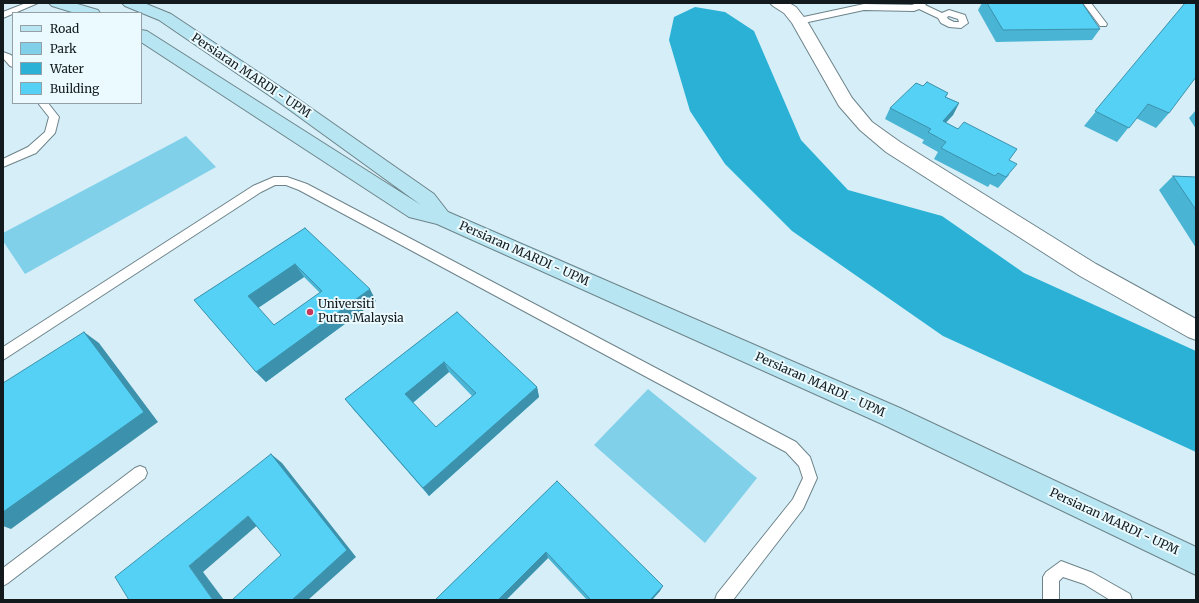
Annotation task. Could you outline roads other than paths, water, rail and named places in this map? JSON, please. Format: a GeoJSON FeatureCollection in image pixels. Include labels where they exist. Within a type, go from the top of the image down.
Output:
{"type":"FeatureCollection","features":[{"type":"Feature","properties":{"kind":"street"},"geometry":{"type":"LineString","coordinates":[[57,3],[88,12]]}},
{"type":"Feature","properties":{"kind":"street","name":"Persiaran MARDI - UPM"},"geometry":{"type":"LineString","coordinates":[[130,3],[165,17],[282,96],[427,199],[441,217]]}},
{"type":"Feature","properties":{"kind":"street"},"geometry":{"type":"LineString","coordinates":[[778,3],[790,10],[799,21],[845,102],[866,126],[893,147],[1088,270],[1196,330]]}},
{"type":"Feature","properties":{"kind":"street","name":"Persiaran MARDI - UPM"},"geometry":{"type":"LineString","coordinates":[[142,36],[416,212],[441,217],[884,413],[1196,561]]}},
{"type":"Feature","properties":{"kind":"lane"},"geometry":{"type":"LineString","coordinates":[[3,15],[17,3]]}},
{"type":"Feature","properties":{"kind":"lane"},"geometry":{"type":"LineString","coordinates":[[3,15],[34,3]]}},
{"type":"Feature","properties":{"kind":"lane"},"geometry":{"type":"LineString","coordinates":[[1087,3],[1103,24]]}},
{"type":"Feature","properties":{"kind":"lane"},"geometry":{"type":"LineString","coordinates":[[799,21],[864,7],[889,5],[921,5],[942,16]]}},
{"type":"Feature","properties":{"kind":"lane"},"geometry":{"type":"LineString","coordinates":[[3,55],[8,57],[12,63]]}},
{"type":"Feature","properties":{"kind":"lane"},"geometry":{"type":"LineString","coordinates":[[3,163],[32,150],[50,133],[54,117],[44,104]]}},
{"type":"Feature","properties":{"kind":"lane"},"geometry":{"type":"LineString","coordinates":[[3,354],[257,189],[274,181],[287,181],[303,187],[791,446],[805,462],[810,478],[798,504],[723,600]]}},
{"type":"Feature","properties":{"kind":"lane"},"geometry":{"type":"LineString","coordinates":[[3,578],[140,473]]}},
{"type":"Feature","properties":{"kind":"lane"},"geometry":{"type":"LineString","coordinates":[[1051,600],[1051,577],[1061,569],[1088,578],[1124,600]]}},
{"type":"Feature","properties":{"kind":"water"},"geometry":{"type":"Polygon","coordinates":[[[695,7],[725,12],[754,31],[801,140],[848,190],[942,216],[1024,273],[1196,351],[1196,452],[943,336],[792,231],[725,164],[690,111],[669,40],[674,17],[695,7]]]}},
{"type":"Feature","properties":{"kind":"place","name":"Universiti Putra Malaysia"},"geometry":{"type":"Point","coordinates":[310,312]}}]}
